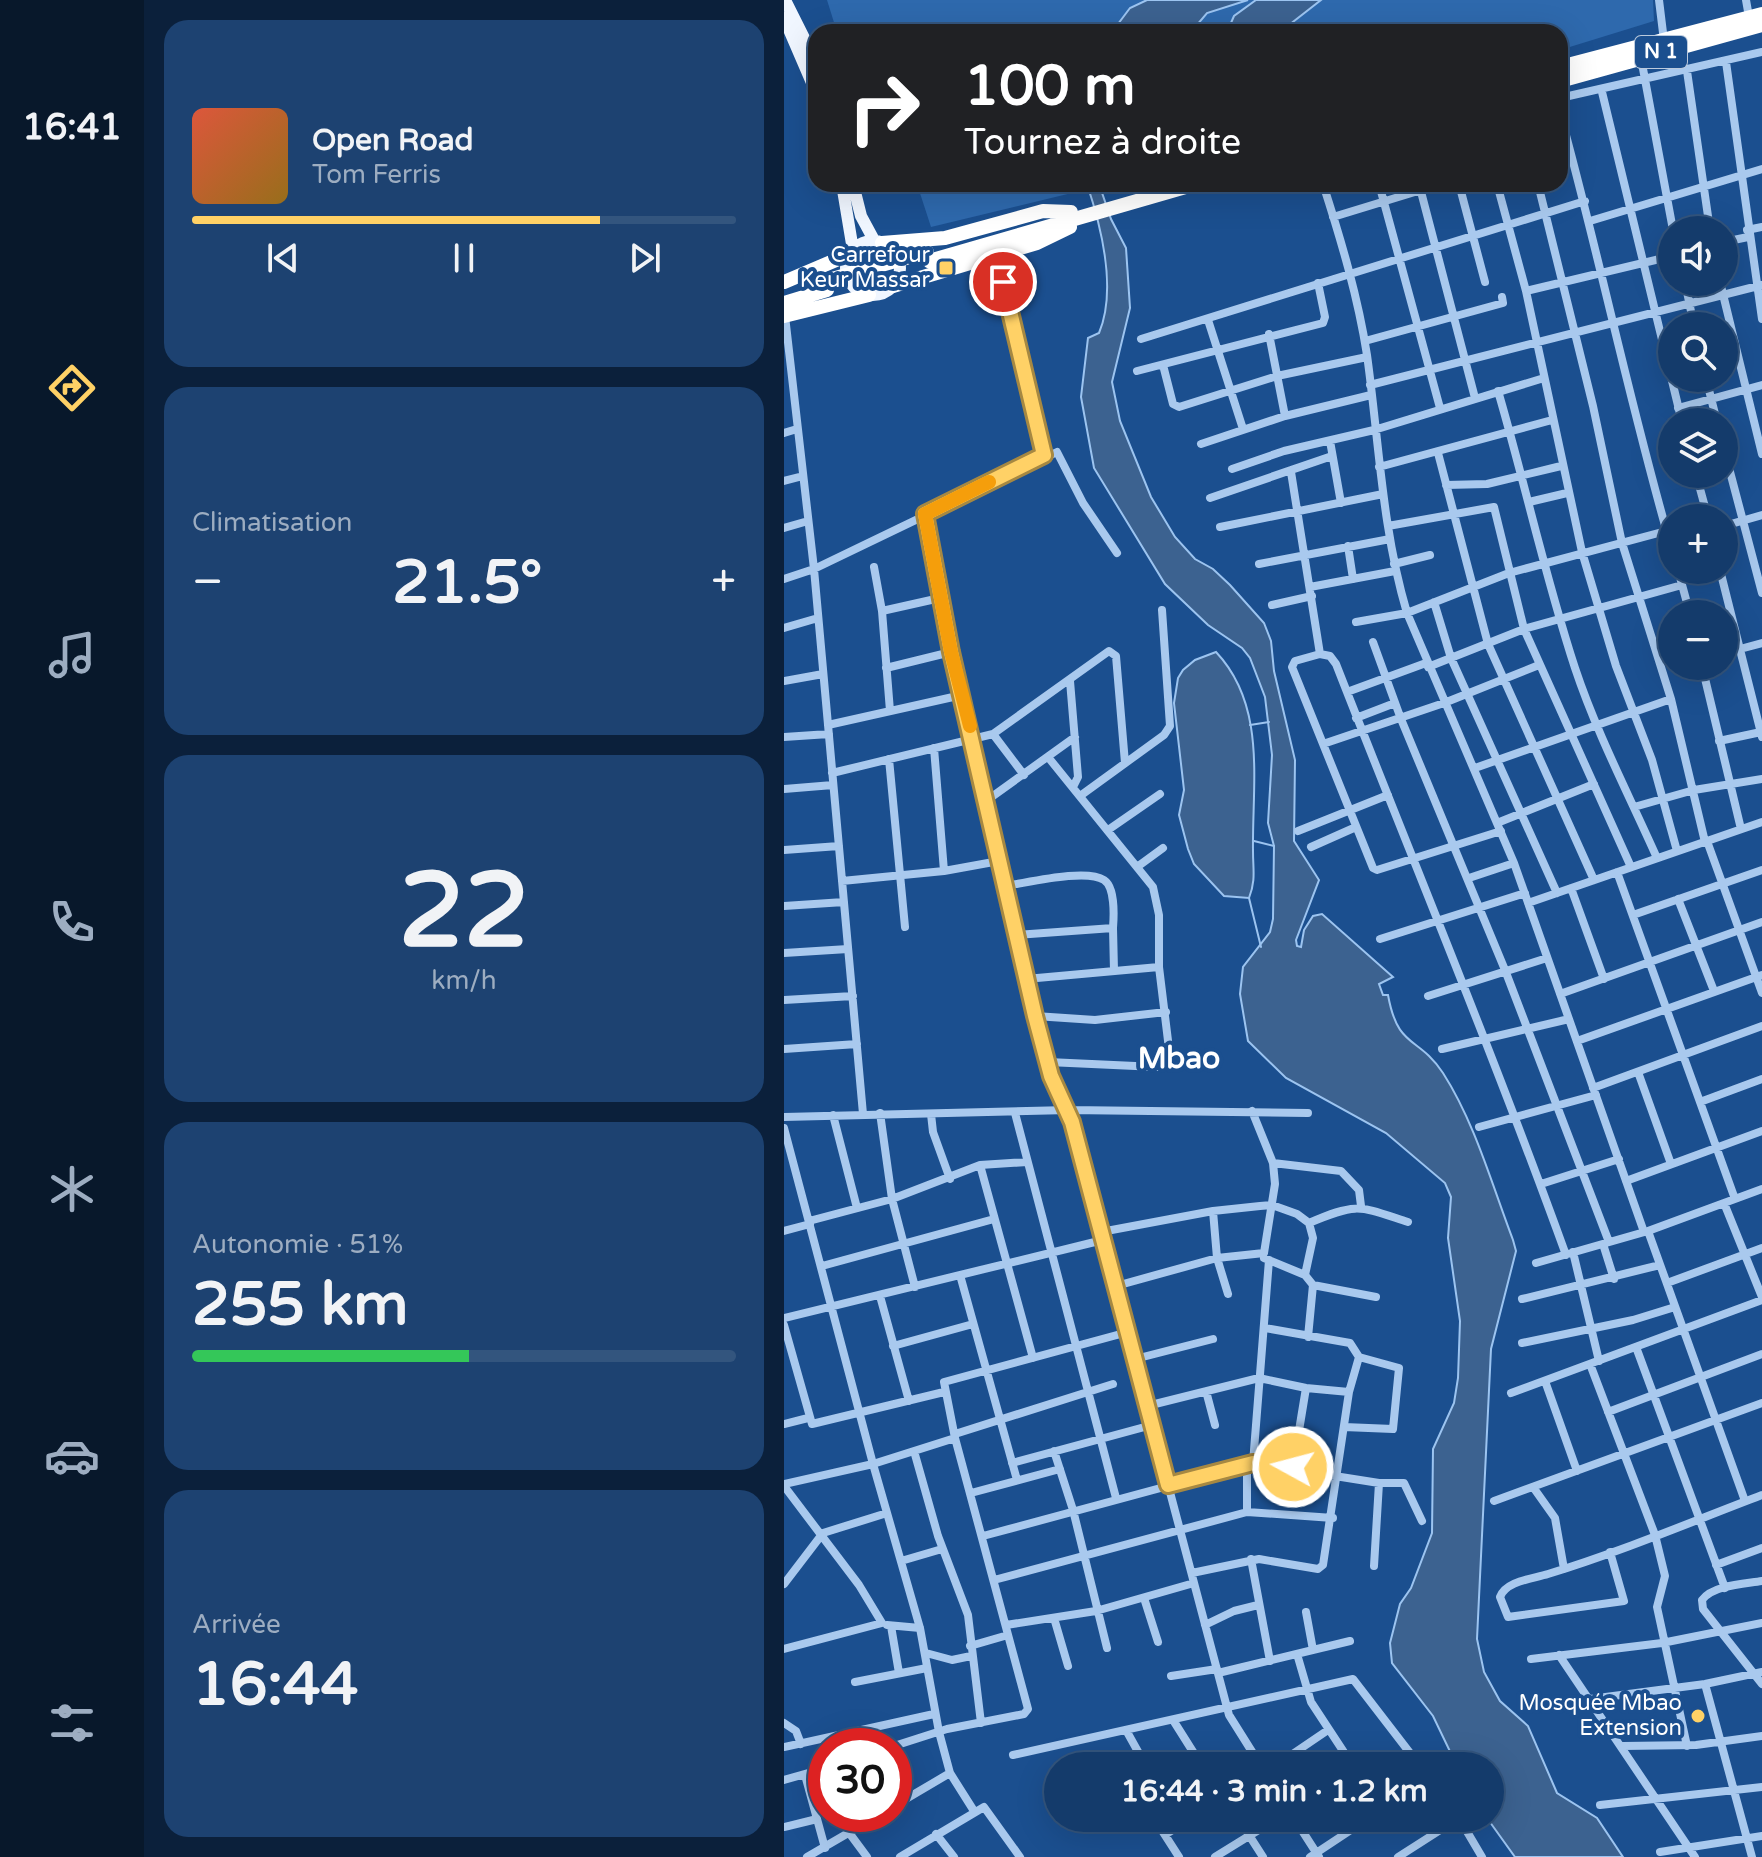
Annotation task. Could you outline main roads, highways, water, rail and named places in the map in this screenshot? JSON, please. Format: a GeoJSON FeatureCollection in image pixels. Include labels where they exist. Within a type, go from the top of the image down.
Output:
{"type":"FeatureCollection","features":[{"type":"Feature","properties":{"kind":"highway","name":"N 1"},"geometry":{"type":"LineString","coordinates":[[1568,65],[1758,19]]}},
{"type":"Feature","properties":{"kind":"highway","name":"N 1"},"geometry":{"type":"LineString","coordinates":[[1568,79],[1758,19]]}},
{"type":"Feature","properties":{"kind":"highway"},"geometry":{"type":"LineString","coordinates":[[784,293],[826,285],[1094,210],[1146,192]]}},
{"type":"Feature","properties":{"kind":"highway"},"geometry":{"type":"LineString","coordinates":[[1110,205],[1163,192]]}},
{"type":"Feature","properties":{"kind":"highway"},"geometry":{"type":"LineString","coordinates":[[879,242],[945,238],[1032,213],[1074,215]]}},
{"type":"Feature","properties":{"kind":"highway"},"geometry":{"type":"LineString","coordinates":[[893,286],[1056,235],[1074,215]]}},
{"type":"Feature","properties":{"kind":"highway"},"geometry":{"type":"LineString","coordinates":[[784,282],[852,252]]}},
{"type":"Feature","properties":{"kind":"highway"},"geometry":{"type":"LineString","coordinates":[[784,303],[826,285]]}},
{"type":"Feature","properties":{"kind":"highway"},"geometry":{"type":"LineString","coordinates":[[784,316],[869,295]]}},
{"type":"Feature","properties":{"kind":"main road"},"geometry":{"type":"LineString","coordinates":[[785,0],[808,46]]}},
{"type":"Feature","properties":{"kind":"main road"},"geometry":{"type":"LineString","coordinates":[[784,18],[808,74]]}},
{"type":"Feature","properties":{"kind":"main road"},"geometry":{"type":"LineString","coordinates":[[843,192],[852,252],[847,262],[848,280],[860,292],[877,295],[893,286],[899,262],[863,222],[855,192]]}},
{"type":"Feature","properties":{"kind":"main road"},"geometry":{"type":"LineString","coordinates":[[852,252],[879,242]]}},
{"type":"Feature","properties":{"kind":"waterway"},"geometry":{"type":"LineString","coordinates":[[1250,725],[1269,722]]}},
{"type":"Feature","properties":{"kind":"waterway"},"geometry":{"type":"LineString","coordinates":[[1254,841],[1274,846]]}},
{"type":"Feature","properties":{"kind":"waterway"},"geometry":{"type":"LineString","coordinates":[[1249,898],[1261,947]]}},
{"type":"Feature","properties":{"kind":"place","name":"Carrefour Keur Massar"},"geometry":{"type":"Point","coordinates":[946,268]}},
{"type":"Feature","properties":{"kind":"place","name":"Mosquée Mbao Extension"},"geometry":{"type":"Point","coordinates":[1698,1716]}},
{"type":"Feature","properties":{"kind":"district","name":"Mbao"},"geometry":{"type":"Point","coordinates":[1179,1058]}}]}
